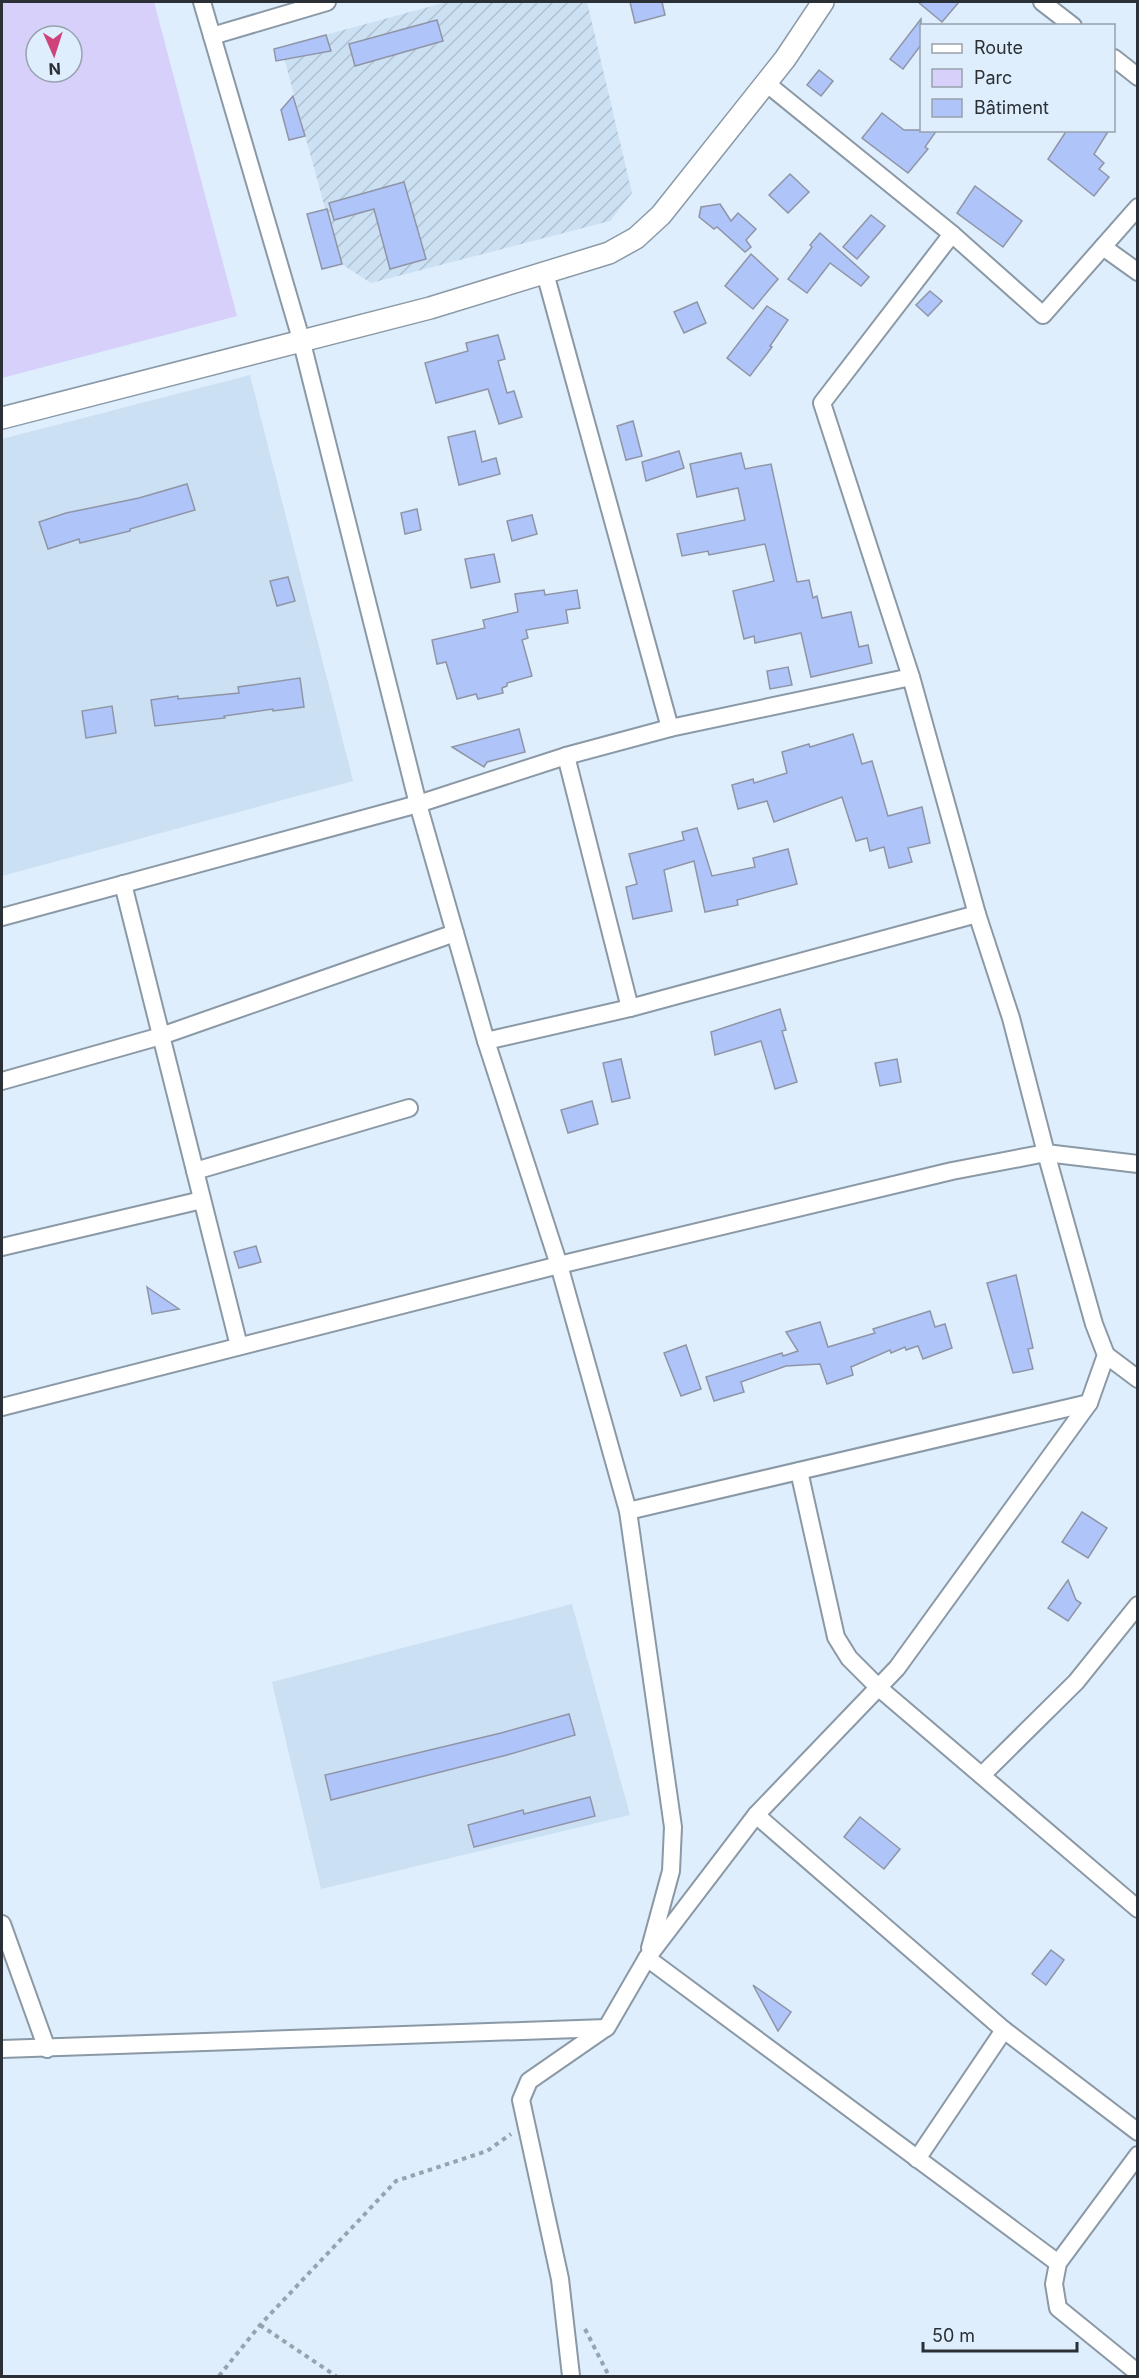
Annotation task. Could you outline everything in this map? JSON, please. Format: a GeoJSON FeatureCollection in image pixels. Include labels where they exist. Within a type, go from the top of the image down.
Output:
{"type":"FeatureCollection","features":[{"type":"Feature","properties":{"kind":"street"},"geometry":{"type":"LineString","coordinates":[[202,2],[301,339],[418,804],[486,1041],[559,1264],[628,1511],[673,1827],[670,1871],[647,1958]]}},
{"type":"Feature","properties":{"kind":"street"},"geometry":{"type":"LineString","coordinates":[[212,36],[327,2]]}},
{"type":"Feature","properties":{"kind":"street"},"geometry":{"type":"LineString","coordinates":[[1042,2],[1070,24]]}},
{"type":"Feature","properties":{"kind":"street"},"geometry":{"type":"LineString","coordinates":[[2,417],[430,308],[609,253],[636,238],[661,214],[766,83],[819,3]]}},
{"type":"Feature","properties":{"kind":"street"},"geometry":{"type":"LineString","coordinates":[[1115,60],[1137,77]]}},
{"type":"Feature","properties":{"kind":"street"},"geometry":{"type":"LineString","coordinates":[[766,83],[952,234],[1043,315],[1137,207]]}},
{"type":"Feature","properties":{"kind":"street"},"geometry":{"type":"LineString","coordinates":[[952,234],[822,403],[911,677],[977,914],[1011,1018],[1094,1324],[1106,1355],[1137,1379]]}},
{"type":"Feature","properties":{"kind":"street"},"geometry":{"type":"LineString","coordinates":[[1103,247],[1137,273]]}},
{"type":"Feature","properties":{"kind":"street"},"geometry":{"type":"LineString","coordinates":[[546,273],[670,728]]}},
{"type":"Feature","properties":{"kind":"street"},"geometry":{"type":"LineString","coordinates":[[2,917],[418,804],[566,756],[670,728],[911,677]]}},
{"type":"Feature","properties":{"kind":"street"},"geometry":{"type":"LineString","coordinates":[[566,756],[630,1008]]}},
{"type":"Feature","properties":{"kind":"street"},"geometry":{"type":"LineString","coordinates":[[123,884],[239,1346]]}},
{"type":"Feature","properties":{"kind":"street"},"geometry":{"type":"LineString","coordinates":[[486,1041],[630,1008],[977,914]]}},
{"type":"Feature","properties":{"kind":"street"},"geometry":{"type":"LineString","coordinates":[[2,1081],[161,1036],[455,933]]}},
{"type":"Feature","properties":{"kind":"street"},"geometry":{"type":"LineString","coordinates":[[195,1171],[409,1108]]}},
{"type":"Feature","properties":{"kind":"street"},"geometry":{"type":"LineString","coordinates":[[2,1407],[559,1264],[952,1171],[1046,1153],[1137,1164]]}},
{"type":"Feature","properties":{"kind":"street"},"geometry":{"type":"LineString","coordinates":[[2,1247],[202,1200]]}},
{"type":"Feature","properties":{"kind":"street"},"geometry":{"type":"LineString","coordinates":[[571,2376],[560,2279],[521,2100],[529,2081],[607,2028],[647,1958],[756,1815],[897,1668],[1089,1403],[1106,1355]]}},
{"type":"Feature","properties":{"kind":"street"},"geometry":{"type":"LineString","coordinates":[[628,1511],[1089,1403]]}},
{"type":"Feature","properties":{"kind":"street"},"geometry":{"type":"LineString","coordinates":[[799,1471],[836,1637],[849,1658],[879,1688],[1137,1909]]}},
{"type":"Feature","properties":{"kind":"street"},"geometry":{"type":"LineString","coordinates":[[982,1775],[1076,1682],[1137,1605]]}},
{"type":"Feature","properties":{"kind":"street"},"geometry":{"type":"LineString","coordinates":[[756,1815],[1004,2030],[1137,2132]]}},
{"type":"Feature","properties":{"kind":"street"},"geometry":{"type":"LineString","coordinates":[[2,1924],[47,2049]]}},
{"type":"Feature","properties":{"kind":"street"},"geometry":{"type":"LineString","coordinates":[[647,1958],[1058,2264]]}},
{"type":"Feature","properties":{"kind":"street"},"geometry":{"type":"LineString","coordinates":[[2,2049],[607,2028]]}},
{"type":"Feature","properties":{"kind":"street"},"geometry":{"type":"LineString","coordinates":[[917,2159],[1004,2030]]}},
{"type":"Feature","properties":{"kind":"street"},"geometry":{"type":"LineString","coordinates":[[1137,2155],[1058,2264],[1054,2284],[1058,2308],[1137,2373]]}},
{"type":"Feature","properties":{"kind":"path"},"geometry":{"type":"LineString","coordinates":[[219,2376],[260,2325],[396,2181],[487,2151],[526,2124]]}},
{"type":"Feature","properties":{"kind":"path"},"geometry":{"type":"LineString","coordinates":[[260,2325],[336,2376]]}},
{"type":"Feature","properties":{"kind":"shaded area"},"geometry":{"type":"Polygon","coordinates":[[[447,2],[587,2],[632,193],[610,221],[371,283],[340,263],[281,47],[447,2]]]}},
{"type":"Feature","properties":{"kind":"shaded area"},"geometry":{"type":"Polygon","coordinates":[[[250,375],[353,781],[2,876],[2,439],[250,375]]]}},
{"type":"Feature","properties":{"kind":"shaded area"},"geometry":{"type":"Polygon","coordinates":[[[572,1604],[630,1815],[321,1889],[272,1682],[572,1604]]]}},
{"type":"Feature","properties":{"kind":"green space"},"geometry":{"type":"Polygon","coordinates":[[[2,2],[154,2],[237,316],[2,378],[2,2]]]}},
{"type":"Feature","properties":{"kind":"building"},"geometry":{"type":"Polygon","coordinates":[[[630,2],[662,2],[665,15],[635,23],[630,2]]]}},
{"type":"Feature","properties":{"kind":"building"},"geometry":{"type":"Polygon","coordinates":[[[918,2],[959,2],[942,22],[918,2]]]}},
{"type":"Feature","properties":{"kind":"building"},"geometry":{"type":"Polygon","coordinates":[[[921,19],[920,46],[903,69],[890,59],[921,19]]]}},
{"type":"Feature","properties":{"kind":"building"},"geometry":{"type":"Polygon","coordinates":[[[437,20],[443,41],[355,66],[349,44],[437,20]]]}},
{"type":"Feature","properties":{"kind":"building"},"geometry":{"type":"Polygon","coordinates":[[[326,35],[331,51],[276,61],[274,49],[326,35]]]}},
{"type":"Feature","properties":{"kind":"building"},"geometry":{"type":"Polygon","coordinates":[[[819,70],[833,81],[821,96],[807,85],[819,70]]]}},
{"type":"Feature","properties":{"kind":"building"},"geometry":{"type":"Polygon","coordinates":[[[293,96],[305,136],[289,140],[281,110],[293,96]]]}},
{"type":"Feature","properties":{"kind":"building"},"geometry":{"type":"Polygon","coordinates":[[[882,113],[904,130],[936,132],[925,147],[928,149],[908,173],[862,138],[882,113]]]}},
{"type":"Feature","properties":{"kind":"building"},"geometry":{"type":"Polygon","coordinates":[[[1066,132],[1108,132],[1094,154],[1104,163],[1099,169],[1109,177],[1094,196],[1048,159],[1066,132]]]}},
{"type":"Feature","properties":{"kind":"building"},"geometry":{"type":"Polygon","coordinates":[[[790,174],[809,192],[788,213],[769,195],[790,174]]]}},
{"type":"Feature","properties":{"kind":"building"},"geometry":{"type":"Polygon","coordinates":[[[404,182],[426,259],[390,269],[374,209],[334,220],[329,203],[404,182]]]}},
{"type":"Feature","properties":{"kind":"building"},"geometry":{"type":"Polygon","coordinates":[[[975,186],[1022,221],[1003,247],[957,213],[975,186]]]}},
{"type":"Feature","properties":{"kind":"building"},"geometry":{"type":"Polygon","coordinates":[[[720,204],[731,221],[738,213],[756,229],[746,240],[751,247],[745,252],[717,227],[714,229],[699,217],[701,207],[720,204]]]}},
{"type":"Feature","properties":{"kind":"building"},"geometry":{"type":"Polygon","coordinates":[[[327,209],[342,264],[322,269],[307,214],[327,209]]]}},
{"type":"Feature","properties":{"kind":"building"},"geometry":{"type":"Polygon","coordinates":[[[871,215],[885,226],[857,259],[843,247],[871,215]]]}},
{"type":"Feature","properties":{"kind":"building"},"geometry":{"type":"Polygon","coordinates":[[[820,233],[869,277],[861,286],[830,263],[807,293],[788,279],[820,233]]]}},
{"type":"Feature","properties":{"kind":"building"},"geometry":{"type":"Polygon","coordinates":[[[751,254],[778,279],[753,309],[725,286],[751,254]]]}},
{"type":"Feature","properties":{"kind":"building"},"geometry":{"type":"Polygon","coordinates":[[[930,291],[942,301],[928,316],[916,305],[930,291]]]}},
{"type":"Feature","properties":{"kind":"building"},"geometry":{"type":"Polygon","coordinates":[[[697,302],[706,323],[684,333],[674,312],[697,302]]]}},
{"type":"Feature","properties":{"kind":"building"},"geometry":{"type":"Polygon","coordinates":[[[767,306],[788,320],[770,346],[772,347],[750,376],[727,358],[767,306]]]}},
{"type":"Feature","properties":{"kind":"building"},"geometry":{"type":"Polygon","coordinates":[[[498,335],[505,359],[498,361],[507,393],[514,391],[522,417],[499,424],[488,389],[436,403],[425,363],[468,351],[466,343],[498,335]]]}},
{"type":"Feature","properties":{"kind":"building"},"geometry":{"type":"Polygon","coordinates":[[[633,421],[642,456],[626,460],[617,426],[633,421]]]}},
{"type":"Feature","properties":{"kind":"building"},"geometry":{"type":"Polygon","coordinates":[[[475,431],[482,462],[496,458],[500,474],[459,485],[448,437],[475,431]]]}},
{"type":"Feature","properties":{"kind":"building"},"geometry":{"type":"Polygon","coordinates":[[[679,451],[684,468],[646,481],[642,462],[679,451]]]}},
{"type":"Feature","properties":{"kind":"building"},"geometry":{"type":"Polygon","coordinates":[[[741,453],[745,469],[771,464],[797,582],[809,580],[813,598],[817,596],[822,618],[851,612],[859,647],[868,645],[872,663],[811,677],[801,633],[755,643],[754,636],[744,639],[733,591],[774,581],[765,544],[709,555],[708,551],[682,556],[677,534],[745,520],[738,488],[697,497],[690,464],[741,453]]]}},
{"type":"Feature","properties":{"kind":"building"},"geometry":{"type":"Polygon","coordinates":[[[187,484],[195,510],[130,529],[130,531],[80,543],[79,539],[48,549],[39,522],[66,513],[139,498],[187,484]]]}},
{"type":"Feature","properties":{"kind":"building"},"geometry":{"type":"Polygon","coordinates":[[[417,509],[421,530],[405,534],[401,513],[417,509]]]}},
{"type":"Feature","properties":{"kind":"building"},"geometry":{"type":"Polygon","coordinates":[[[532,515],[537,534],[512,541],[507,521],[532,515]]]}},
{"type":"Feature","properties":{"kind":"building"},"geometry":{"type":"Polygon","coordinates":[[[494,554],[500,582],[471,588],[465,559],[494,554]]]}},
{"type":"Feature","properties":{"kind":"building"},"geometry":{"type":"Polygon","coordinates":[[[288,577],[295,601],[277,606],[270,581],[288,577]]]}},
{"type":"Feature","properties":{"kind":"building"},"geometry":{"type":"Polygon","coordinates":[[[544,590],[545,595],[577,590],[580,608],[566,610],[568,623],[526,630],[528,638],[522,640],[532,676],[507,683],[507,686],[502,688],[503,693],[478,699],[476,694],[457,699],[446,662],[437,664],[432,640],[485,628],[483,620],[518,612],[515,594],[544,590]]]}},
{"type":"Feature","properties":{"kind":"building"},"geometry":{"type":"Polygon","coordinates":[[[788,667],[792,685],[770,689],[767,671],[788,667]]]}},
{"type":"Feature","properties":{"kind":"building"},"geometry":{"type":"Polygon","coordinates":[[[300,678],[304,707],[273,711],[273,709],[224,716],[225,718],[155,726],[151,700],[178,696],[178,699],[239,693],[238,687],[300,678]]]}},
{"type":"Feature","properties":{"kind":"building"},"geometry":{"type":"Polygon","coordinates":[[[112,706],[116,733],[86,738],[82,711],[112,706]]]}},
{"type":"Feature","properties":{"kind":"building"},"geometry":{"type":"Polygon","coordinates":[[[519,729],[525,752],[487,762],[484,767],[452,747],[519,729]]]}},
{"type":"Feature","properties":{"kind":"building"},"geometry":{"type":"Polygon","coordinates":[[[853,734],[862,764],[872,761],[888,816],[922,807],[930,843],[908,848],[912,862],[889,868],[884,847],[870,851],[867,838],[856,841],[842,797],[774,822],[767,801],[738,809],[732,785],[753,779],[754,783],[787,773],[782,752],[809,744],[810,747],[853,734]]]}},
{"type":"Feature","properties":{"kind":"building"},"geometry":{"type":"Polygon","coordinates":[[[697,828],[712,876],[755,867],[753,858],[788,849],[797,884],[737,900],[738,905],[705,912],[694,861],[664,870],[672,911],[633,919],[626,887],[637,884],[629,854],[684,840],[682,832],[697,828]]]}},
{"type":"Feature","properties":{"kind":"building"},"geometry":{"type":"Polygon","coordinates":[[[780,1009],[786,1030],[782,1031],[797,1082],[775,1089],[761,1041],[715,1055],[711,1032],[780,1009]]]}},
{"type":"Feature","properties":{"kind":"building"},"geometry":{"type":"Polygon","coordinates":[[[621,1059],[630,1098],[612,1102],[603,1063],[621,1059]]]}},
{"type":"Feature","properties":{"kind":"building"},"geometry":{"type":"Polygon","coordinates":[[[897,1059],[901,1082],[880,1086],[875,1063],[897,1059]]]}},
{"type":"Feature","properties":{"kind":"building"},"geometry":{"type":"Polygon","coordinates":[[[592,1101],[598,1124],[568,1133],[561,1110],[592,1101]]]}},
{"type":"Feature","properties":{"kind":"building"},"geometry":{"type":"Polygon","coordinates":[[[256,1246],[261,1262],[239,1268],[234,1252],[256,1246]]]}},
{"type":"Feature","properties":{"kind":"building"},"geometry":{"type":"Polygon","coordinates":[[[1016,1275],[1033,1348],[1028,1349],[1033,1369],[1013,1373],[987,1283],[1016,1275]]]}},
{"type":"Feature","properties":{"kind":"building"},"geometry":{"type":"Polygon","coordinates":[[[147,1287],[179,1309],[152,1314],[147,1287]]]}},
{"type":"Feature","properties":{"kind":"building"},"geometry":{"type":"Polygon","coordinates":[[[930,1311],[935,1327],[945,1324],[952,1348],[923,1359],[918,1346],[906,1350],[905,1347],[891,1353],[890,1350],[851,1367],[853,1375],[827,1384],[820,1364],[786,1366],[741,1382],[744,1392],[714,1401],[706,1377],[782,1353],[783,1356],[798,1351],[786,1332],[820,1322],[828,1347],[875,1333],[873,1329],[930,1311]]]}},
{"type":"Feature","properties":{"kind":"building"},"geometry":{"type":"Polygon","coordinates":[[[686,1345],[701,1389],[681,1396],[664,1353],[686,1345]]]}},
{"type":"Feature","properties":{"kind":"building"},"geometry":{"type":"Polygon","coordinates":[[[1082,1512],[1107,1528],[1088,1558],[1062,1542],[1082,1512]]]}},
{"type":"Feature","properties":{"kind":"building"},"geometry":{"type":"Polygon","coordinates":[[[1068,1580],[1076,1600],[1081,1603],[1068,1621],[1048,1608],[1068,1580]]]}},
{"type":"Feature","properties":{"kind":"building"},"geometry":{"type":"Polygon","coordinates":[[[569,1714],[575,1735],[507,1755],[331,1800],[325,1775],[501,1733],[569,1714]]]}},
{"type":"Feature","properties":{"kind":"building"},"geometry":{"type":"Polygon","coordinates":[[[590,1797],[595,1816],[474,1847],[468,1825],[523,1810],[524,1814],[590,1797]]]}},
{"type":"Feature","properties":{"kind":"building"},"geometry":{"type":"Polygon","coordinates":[[[860,1817],[900,1849],[884,1869],[844,1837],[860,1817]]]}},
{"type":"Feature","properties":{"kind":"building"},"geometry":{"type":"Polygon","coordinates":[[[1051,1950],[1064,1960],[1046,1985],[1032,1974],[1051,1950]]]}},
{"type":"Feature","properties":{"kind":"building"},"geometry":{"type":"Polygon","coordinates":[[[753,1985],[791,2012],[778,2031],[753,1985]]]}}]}
